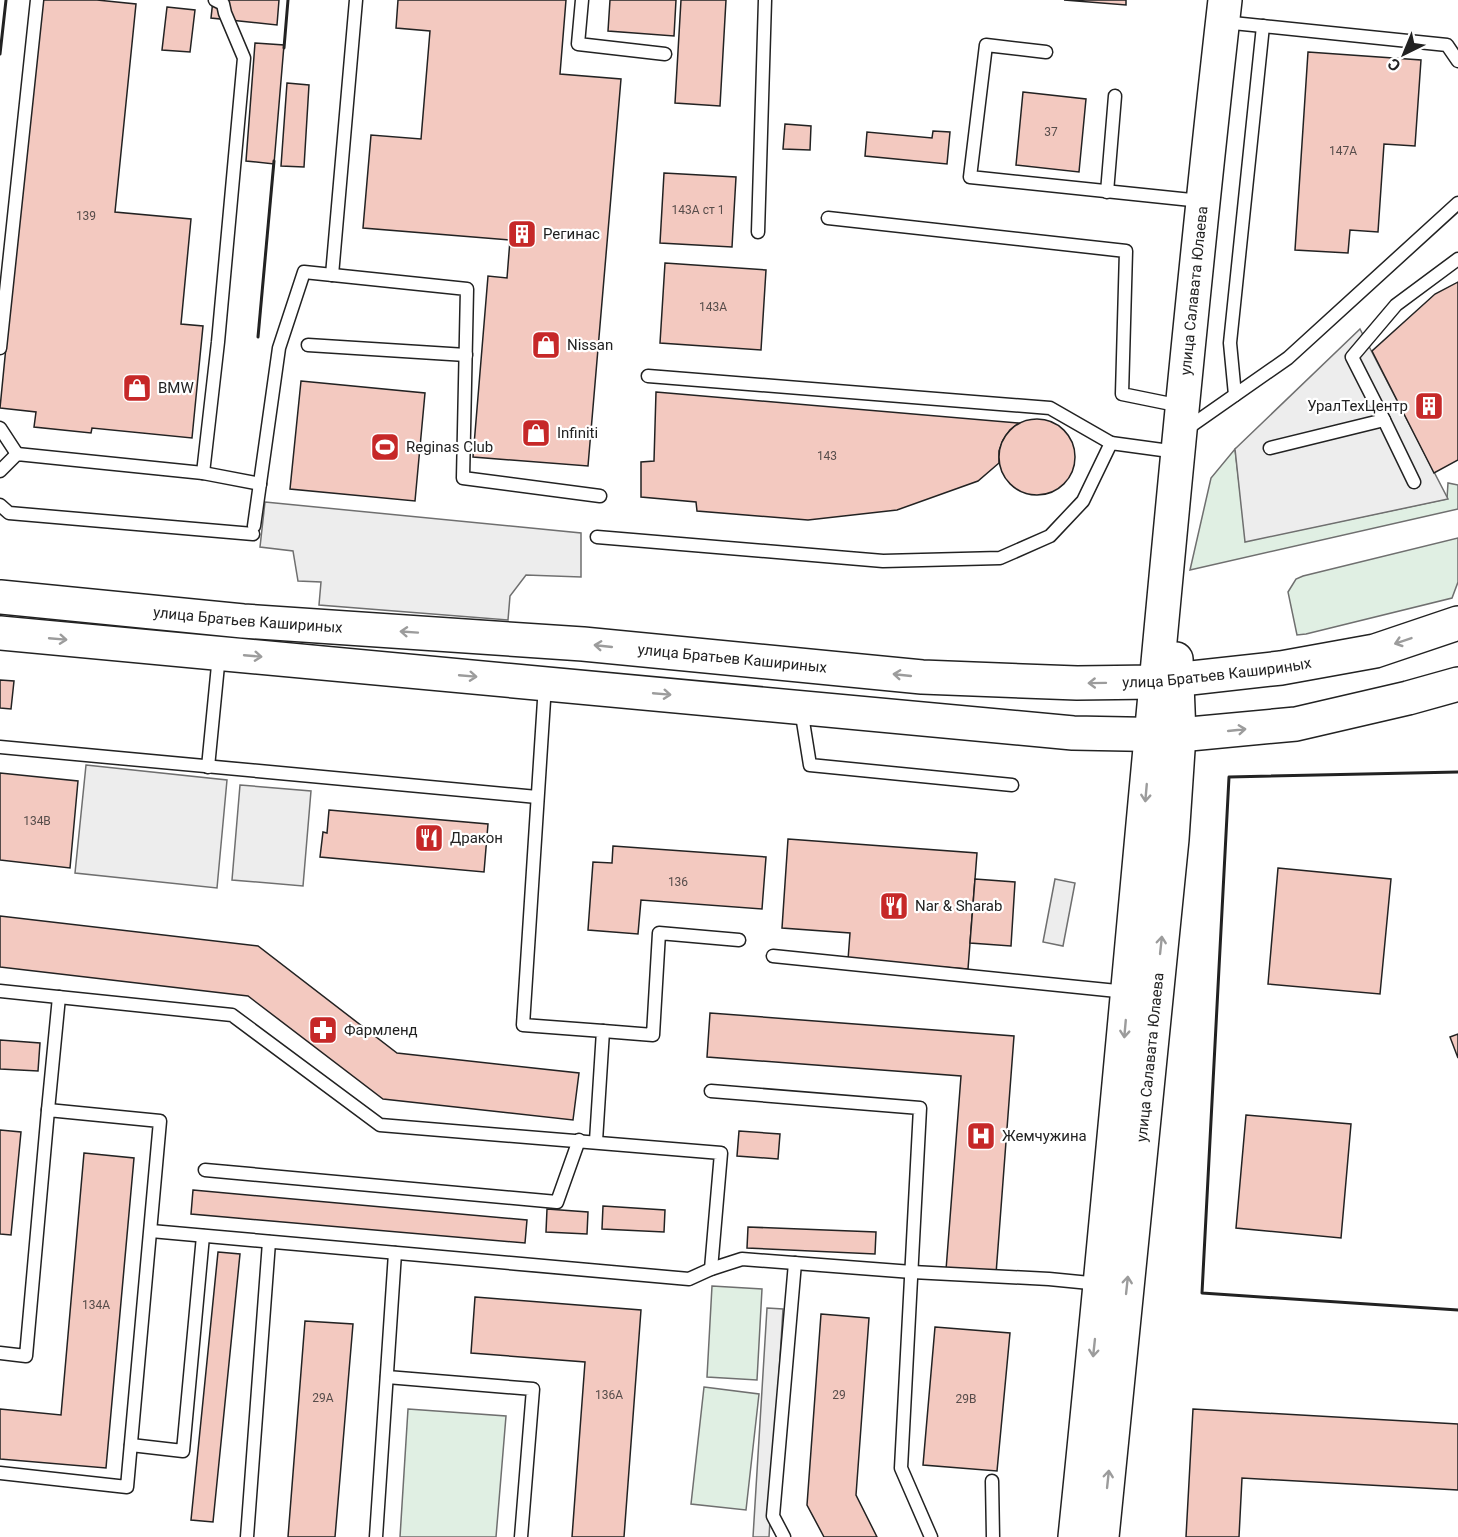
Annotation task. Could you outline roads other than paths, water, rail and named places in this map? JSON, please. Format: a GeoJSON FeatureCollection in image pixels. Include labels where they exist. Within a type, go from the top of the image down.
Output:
{"type":"FeatureCollection","features":[{"type":"Feature","properties":{"kind":"main road","name":"улица Салавата Юлаева"},"geometry":{"type":"LineString","coordinates":[[1102,1537],[1172,839],[1165,735],[1167,680],[1164,580],[1223,11]]}},
{"type":"Feature","properties":{"kind":"main road","name":"улица Братьев Кашириных"},"geometry":{"type":"LineString","coordinates":[[0,597],[243,621],[583,644],[922,677],[1077,683],[1167,680],[1281,668],[1375,651],[1458,623]]}},
{"type":"Feature","properties":{"kind":"main road"},"geometry":{"type":"LineString","coordinates":[[0,633],[1073,733],[1165,735],[1296,724],[1458,684]]}},
{"type":"Feature","properties":{"kind":"main road"},"geometry":{"type":"LineString","coordinates":[[749,702],[753,661]]}},
{"type":"Feature","properties":{"kind":"main road","name":"улица Салавата Юлаева"},"geometry":{"type":"LineString","coordinates":[[1075,1537],[1128,992],[1165,735]]}},
{"type":"Feature","properties":{"kind":"lane"},"geometry":{"type":"LineString","coordinates":[[0,348],[37,0]]}},
{"type":"Feature","properties":{"kind":"lane"},"geometry":{"type":"LineString","coordinates":[[203,473],[219,330],[244,58],[223,4],[215,0]]}},
{"type":"Feature","properties":{"kind":"lane"},"geometry":{"type":"LineString","coordinates":[[332,275],[356,0]]}},
{"type":"Feature","properties":{"kind":"lane"},"geometry":{"type":"LineString","coordinates":[[582,0],[578,44],[665,54]]}},
{"type":"Feature","properties":{"kind":"lane"},"geometry":{"type":"LineString","coordinates":[[758,232],[765,0]]}},
{"type":"Feature","properties":{"kind":"lane"},"geometry":{"type":"LineString","coordinates":[[1223,11],[1263,26],[1447,45],[1458,61]]}},
{"type":"Feature","properties":{"kind":"lane"},"geometry":{"type":"LineString","coordinates":[[1235,395],[1230,343],[1263,26]]}},
{"type":"Feature","properties":{"kind":"lane"},"geometry":{"type":"LineString","coordinates":[[1046,52],[986,45],[970,177],[1202,202]]}},
{"type":"Feature","properties":{"kind":"lane"},"geometry":{"type":"LineString","coordinates":[[1107,192],[1115,96]]}},
{"type":"Feature","properties":{"kind":"lane"},"geometry":{"type":"LineString","coordinates":[[648,376],[1050,408],[1111,444],[1180,431],[1288,358],[1458,202]]}},
{"type":"Feature","properties":{"kind":"lane"},"geometry":{"type":"LineString","coordinates":[[828,218],[1126,251],[1122,394],[1180,431]]}},
{"type":"Feature","properties":{"kind":"lane"},"geometry":{"type":"LineString","coordinates":[[1414,482],[1352,357],[1396,305],[1458,260]]}},
{"type":"Feature","properties":{"kind":"lane"},"geometry":{"type":"LineString","coordinates":[[0,505],[9,513],[254,530],[279,348],[304,272],[467,289],[463,478],[600,496]]}},
{"type":"Feature","properties":{"kind":"lane"},"geometry":{"type":"LineString","coordinates":[[309,345],[466,355]]}},
{"type":"Feature","properties":{"kind":"lane"},"geometry":{"type":"LineString","coordinates":[[1270,448],[1384,420]]}},
{"type":"Feature","properties":{"kind":"lane"},"geometry":{"type":"LineString","coordinates":[[0,428],[17,454]]}},
{"type":"Feature","properties":{"kind":"lane"},"geometry":{"type":"LineString","coordinates":[[597,537],[883,561],[1000,558],[1050,536],[1083,501],[1111,444]]}},
{"type":"Feature","properties":{"kind":"lane"},"geometry":{"type":"LineString","coordinates":[[17,454],[203,473],[260,484]]}},
{"type":"Feature","properties":{"kind":"lane"},"geometry":{"type":"LineString","coordinates":[[0,471],[17,454]]}},
{"type":"Feature","properties":{"kind":"lane"},"geometry":{"type":"LineString","coordinates":[[208,767],[219,652]]}},
{"type":"Feature","properties":{"kind":"lane"},"geometry":{"type":"LineString","coordinates":[[545,684],[523,1025],[653,1035],[659,933],[739,940]]}},
{"type":"Feature","properties":{"kind":"lane"},"geometry":{"type":"LineString","coordinates":[[801,708],[810,765],[1012,784]]}},
{"type":"Feature","properties":{"kind":"lane"},"geometry":{"type":"LineString","coordinates":[[0,747],[537,797]]}},
{"type":"Feature","properties":{"kind":"lane"},"geometry":{"type":"LineString","coordinates":[[773,956],[1128,992]]}},
{"type":"Feature","properties":{"kind":"lane"},"geometry":{"type":"LineString","coordinates":[[0,991],[232,1015],[380,1125],[721,1153],[711,1269]]}},
{"type":"Feature","properties":{"kind":"lane"},"geometry":{"type":"LineString","coordinates":[[0,1353],[26,1356],[59,997]]}},
{"type":"Feature","properties":{"kind":"lane"},"geometry":{"type":"LineString","coordinates":[[596,1142],[603,1031]]}},
{"type":"Feature","properties":{"kind":"lane"},"geometry":{"type":"LineString","coordinates":[[711,1091],[920,1108],[901,1468],[931,1537]]}},
{"type":"Feature","properties":{"kind":"lane"},"geometry":{"type":"LineString","coordinates":[[0,1473],[127,1487],[160,1121],[48,1110]]}},
{"type":"Feature","properties":{"kind":"lane"},"geometry":{"type":"LineString","coordinates":[[205,1170],[557,1202],[579,1140]]}},
{"type":"Feature","properties":{"kind":"lane"},"geometry":{"type":"LineString","coordinates":[[151,1231],[689,1279],[742,1259],[1101,1284]]}},
{"type":"Feature","properties":{"kind":"lane"},"geometry":{"type":"LineString","coordinates":[[131,1445],[183,1451],[203,1236]]}},
{"type":"Feature","properties":{"kind":"lane"},"geometry":{"type":"LineString","coordinates":[[247,1537],[269,1242]]}},
{"type":"Feature","properties":{"kind":"lane"},"geometry":{"type":"LineString","coordinates":[[376,1537],[396,1253]]}},
{"type":"Feature","properties":{"kind":"lane"},"geometry":{"type":"LineString","coordinates":[[784,1537],[772,1516],[795,1263]]}},
{"type":"Feature","properties":{"kind":"lane"},"geometry":{"type":"LineString","coordinates":[[387,1377],[533,1389],[521,1537]]}},
{"type":"Feature","properties":{"kind":"lane"},"geometry":{"type":"LineString","coordinates":[[992,1481],[993,1537]]}},
{"type":"Feature","properties":{"kind":"place","name":"Регинас"},"geometry":{"type":"Point","coordinates":[522,234]}},
{"type":"Feature","properties":{"kind":"place","name":"Nissan"},"geometry":{"type":"Point","coordinates":[546,345]}},
{"type":"Feature","properties":{"kind":"place","name":"BMW"},"geometry":{"type":"Point","coordinates":[137,388]}},
{"type":"Feature","properties":{"kind":"place","name":"УралТехЦентр"},"geometry":{"type":"Point","coordinates":[1429,406]}},
{"type":"Feature","properties":{"kind":"place","name":"Infiniti"},"geometry":{"type":"Point","coordinates":[536,433]}},
{"type":"Feature","properties":{"kind":"place","name":"Reginas Club"},"geometry":{"type":"Point","coordinates":[385,447]}},
{"type":"Feature","properties":{"kind":"place","name":"Дракон"},"geometry":{"type":"Point","coordinates":[429,838]}},
{"type":"Feature","properties":{"kind":"place","name":"Nar & Sharab"},"geometry":{"type":"Point","coordinates":[894,906]}},
{"type":"Feature","properties":{"kind":"place","name":"Фармленд"},"geometry":{"type":"Point","coordinates":[323,1030]}},
{"type":"Feature","properties":{"kind":"place","name":"Жемчужина"},"geometry":{"type":"Point","coordinates":[981,1136]}}]}
